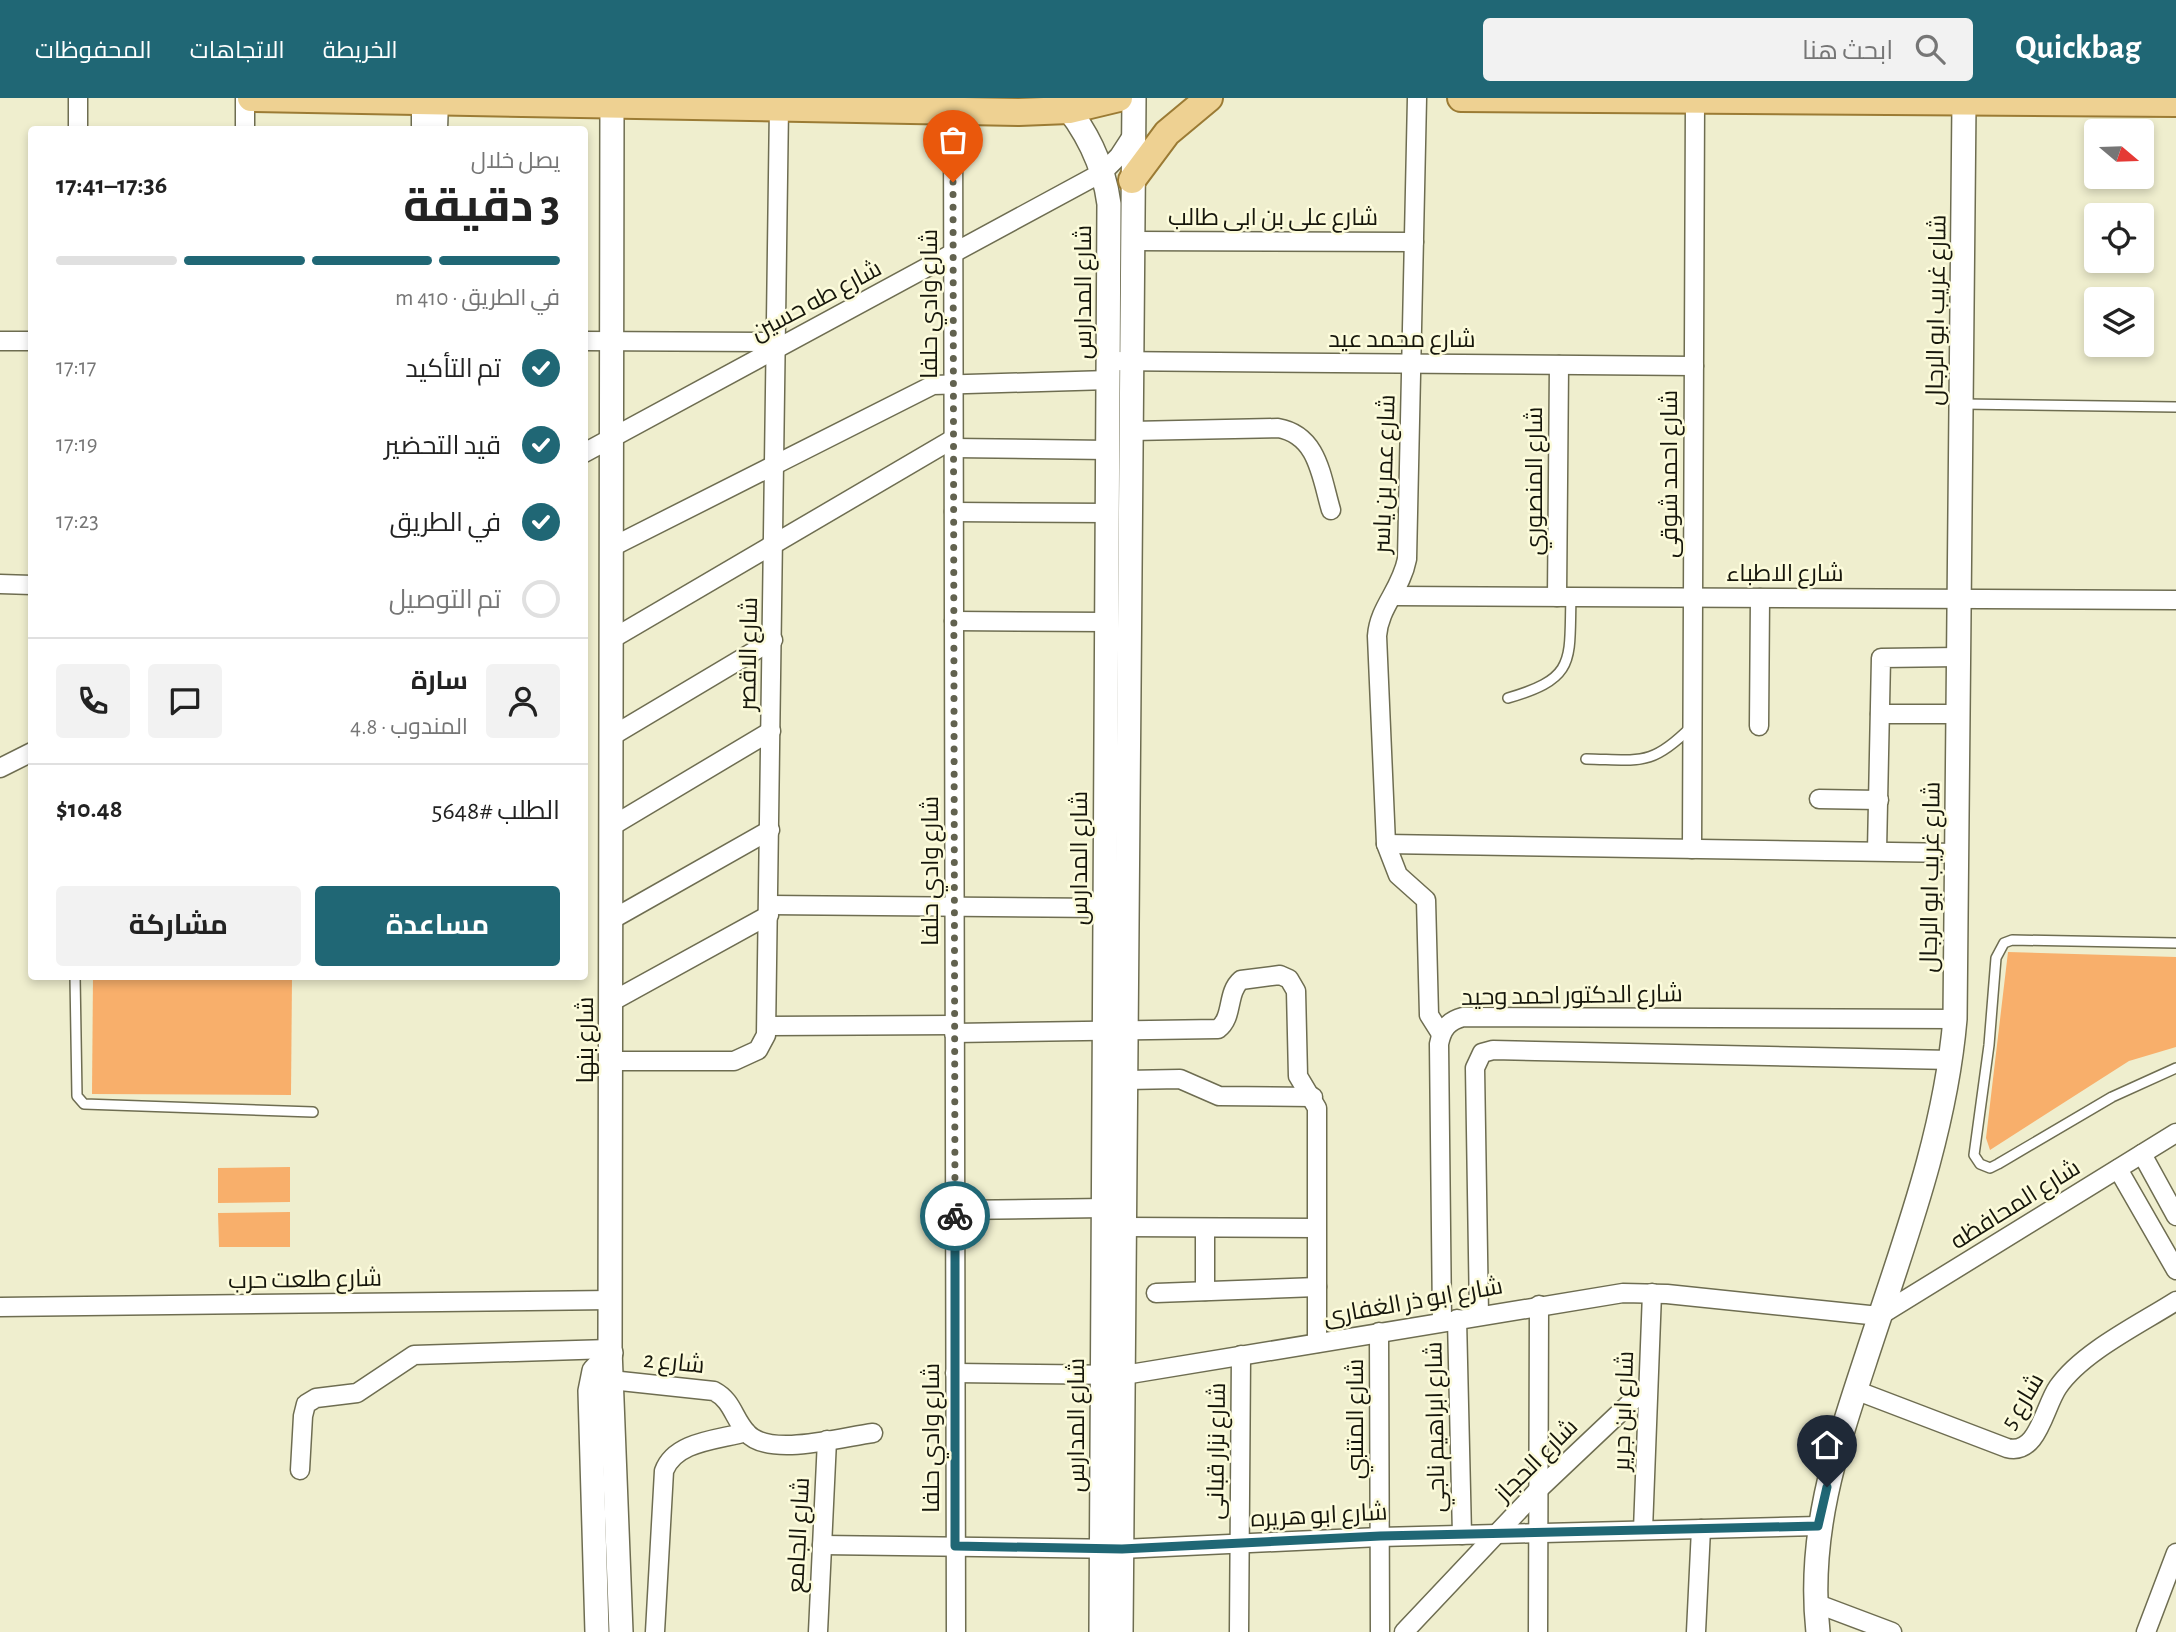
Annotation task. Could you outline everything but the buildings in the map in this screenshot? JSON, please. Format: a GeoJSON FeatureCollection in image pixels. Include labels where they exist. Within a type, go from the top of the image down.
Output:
{"type":"FeatureCollection","features":[{"type":"Feature","properties":{"kind":"main road"},"geometry":{"type":"LineString","coordinates":[[251,98],[612,101],[953,111],[1119,98]]}},
{"type":"Feature","properties":{"kind":"main road","name":"شارع المدارس"},"geometry":{"type":"LineString","coordinates":[[1121,1632],[1112,1549],[1113,1375],[1104,1208],[1116,1032],[1132,431],[1134,98]]}},
{"type":"Feature","properties":{"kind":"main road"},"geometry":{"type":"LineString","coordinates":[[1132,180],[1167,133],[1209,98]]}},
{"type":"Feature","properties":{"kind":"main road"},"geometry":{"type":"LineString","coordinates":[[1461,98],[2176,103]]}},
{"type":"Feature","properties":{"kind":"main road","name":"شارع بنها"},"geometry":{"type":"LineString","coordinates":[[612,101],[610,1351],[621,1632]]}},
{"type":"Feature","properties":{"kind":"main road","name":"شارع غريب ابو الرجال"},"geometry":{"type":"LineString","coordinates":[[1818,1632],[1815,1603],[1818,1526],[1855,1391],[1934,1148],[1951,1060],[1955,1019],[1964,103]]}},
{"type":"Feature","properties":{"kind":"main road","name":"شارع المدارس"},"geometry":{"type":"LineString","coordinates":[[1064,104],[1103,172],[1109,204],[1105,908],[1116,1032],[1126,1080],[1125,1227],[1113,1375]]}},
{"type":"Feature","properties":{"kind":"main road"},"geometry":{"type":"LineString","coordinates":[[597,1632],[590,1391],[594,1371],[610,1351]]}},
{"type":"Feature","properties":{"kind":"main road","name":"شارع المدارس"},"geometry":{"type":"LineString","coordinates":[[1101,1632],[1112,1549]]}},
{"type":"Feature","properties":{"kind":"street"},"geometry":{"type":"LineString","coordinates":[[78,98],[78,126]]}},
{"type":"Feature","properties":{"kind":"street"},"geometry":{"type":"LineString","coordinates":[[245,98],[245,126]]}},
{"type":"Feature","properties":{"kind":"street","name":"شارع عمر بن ياسر"},"geometry":{"type":"LineString","coordinates":[[1418,98],[1407,559],[1395,596],[1381,614],[1377,636],[1386,844],[1398,875],[1426,900],[1429,1016],[1441,1034]]}},
{"type":"Feature","properties":{"kind":"street"},"geometry":{"type":"LineString","coordinates":[[422,126],[430,100]]}},
{"type":"Feature","properties":{"kind":"street"},"geometry":{"type":"LineString","coordinates":[[430,100],[437,126]]}},
{"type":"Feature","properties":{"kind":"street","name":"شارع احمد شوقى"},"geometry":{"type":"LineString","coordinates":[[1692,849],[1695,100]]}},
{"type":"Feature","properties":{"kind":"street","name":"شارع الاقصر"},"geometry":{"type":"LineString","coordinates":[[768,1026],[779,106]]}},
{"type":"Feature","properties":{"kind":"street","name":"شارع وادي حلفا"},"geometry":{"type":"LineString","coordinates":[[953,111],[956,1632]]}},
{"type":"Feature","properties":{"kind":"street","name":"شارع طه حسين"},"geometry":{"type":"LineString","coordinates":[[588,451],[776,345],[1103,172],[1119,156],[1132,136]]}},
{"type":"Feature","properties":{"kind":"street","name":"شارع على بن ابى طالب"},"geometry":{"type":"LineString","coordinates":[[1132,241],[1414,242]]}},
{"type":"Feature","properties":{"kind":"street"},"geometry":{"type":"LineString","coordinates":[[0,341],[28,341]]}},
{"type":"Feature","properties":{"kind":"street"},"geometry":{"type":"LineString","coordinates":[[588,341],[776,345]]}},
{"type":"Feature","properties":{"kind":"street","name":"شارع محمد عيد"},"geometry":{"type":"LineString","coordinates":[[612,547],[927,387],[953,382],[1109,370],[1132,361],[1694,366]]}},
{"type":"Feature","properties":{"kind":"street","name":"شارع المنصوري"},"geometry":{"type":"LineString","coordinates":[[1559,365],[1564,597]]}},
{"type":"Feature","properties":{"kind":"street"},"geometry":{"type":"LineString","coordinates":[[1132,431],[1278,428],[1296,433],[1314,453],[1331,510]]}},
{"type":"Feature","properties":{"kind":"street"},"geometry":{"type":"LineString","coordinates":[[612,639],[774,542],[953,444],[1108,450]]}},
{"type":"Feature","properties":{"kind":"street"},"geometry":{"type":"LineString","coordinates":[[954,512],[1108,513]]}},
{"type":"Feature","properties":{"kind":"street"},"geometry":{"type":"LineString","coordinates":[[0,584],[28,585]]}},
{"type":"Feature","properties":{"kind":"street","name":"شارع الاطباء"},"geometry":{"type":"LineString","coordinates":[[1395,596],[2176,600]]}},
{"type":"Feature","properties":{"kind":"street"},"geometry":{"type":"LineString","coordinates":[[1759,726],[1760,598]]}},
{"type":"Feature","properties":{"kind":"street"},"geometry":{"type":"LineString","coordinates":[[954,621],[1107,622]]}},
{"type":"Feature","properties":{"kind":"street"},"geometry":{"type":"LineString","coordinates":[[612,736],[773,640]]}},
{"type":"Feature","properties":{"kind":"street"},"geometry":{"type":"LineString","coordinates":[[1877,852],[1881,658],[1959,657]]}},
{"type":"Feature","properties":{"kind":"street"},"geometry":{"type":"LineString","coordinates":[[1880,714],[1958,714]]}},
{"type":"Feature","properties":{"kind":"street"},"geometry":{"type":"LineString","coordinates":[[612,826],[771,731]]}},
{"type":"Feature","properties":{"kind":"street"},"geometry":{"type":"LineString","coordinates":[[0,768],[28,754]]}},
{"type":"Feature","properties":{"kind":"street"},"geometry":{"type":"LineString","coordinates":[[1819,799],[1878,800]]}},
{"type":"Feature","properties":{"kind":"street"},"geometry":{"type":"LineString","coordinates":[[611,920],[771,830]]}},
{"type":"Feature","properties":{"kind":"street"},"geometry":{"type":"LineString","coordinates":[[1386,844],[1957,853]]}},
{"type":"Feature","properties":{"kind":"street"},"geometry":{"type":"LineString","coordinates":[[611,1002],[769,910],[1105,908]]}},
{"type":"Feature","properties":{"kind":"street"},"geometry":{"type":"LineString","coordinates":[[611,1061],[743,1059],[758,1050],[768,1026],[1116,1032],[1218,1029],[1225,1023],[1233,989],[1241,980],[1285,976],[1293,982],[1296,991],[1298,1076],[1313,1097],[1317,1112],[1317,1342]]}},
{"type":"Feature","properties":{"kind":"street","name":"شارع الدكتور احمد وحيد"},"geometry":{"type":"LineString","coordinates":[[1450,1320],[1441,1034],[1454,1019],[1955,1019]]}},
{"type":"Feature","properties":{"kind":"street"},"geometry":{"type":"LineString","coordinates":[[1479,1315],[1475,1068],[1482,1053],[1507,1050],[1951,1060]]}},
{"type":"Feature","properties":{"kind":"street"},"geometry":{"type":"LineString","coordinates":[[1126,1080],[1180,1079],[1219,1096],[1313,1097]]}},
{"type":"Feature","properties":{"kind":"street","name":"شارع المحافظه"},"geometry":{"type":"LineString","coordinates":[[1880,1316],[2176,1133]]}},
{"type":"Feature","properties":{"kind":"street"},"geometry":{"type":"LineString","coordinates":[[2142,1154],[2176,1216]]}},
{"type":"Feature","properties":{"kind":"street"},"geometry":{"type":"LineString","coordinates":[[2118,1169],[2176,1270]]}},
{"type":"Feature","properties":{"kind":"street"},"geometry":{"type":"LineString","coordinates":[[955,1210],[1104,1208]]}},
{"type":"Feature","properties":{"kind":"street"},"geometry":{"type":"LineString","coordinates":[[1125,1227],[1316,1228]]}},
{"type":"Feature","properties":{"kind":"street"},"geometry":{"type":"LineString","coordinates":[[1205,1228],[1205,1292]]}},
{"type":"Feature","properties":{"kind":"street"},"geometry":{"type":"LineString","coordinates":[[1156,1293],[1317,1287]]}},
{"type":"Feature","properties":{"kind":"street","name":"شارع ابو ذر الغفارى"},"geometry":{"type":"LineString","coordinates":[[955,1373],[1113,1375],[1609,1294],[1652,1293],[1880,1316]]}},
{"type":"Feature","properties":{"kind":"street","name":"شارع ابن جرير"},"geometry":{"type":"LineString","coordinates":[[1643,1530],[1652,1293]]}},
{"type":"Feature","properties":{"kind":"street","name":"شارع طلعت حرب"},"geometry":{"type":"LineString","coordinates":[[0,1307],[611,1300]]}},
{"type":"Feature","properties":{"kind":"street","name":"شارع 5"},"geometry":{"type":"LineString","coordinates":[[1855,1391],[2007,1448],[2020,1450],[2031,1442],[2050,1399],[2066,1377],[2086,1359],[2176,1301]]}},
{"type":"Feature","properties":{"kind":"street"},"geometry":{"type":"LineString","coordinates":[[1538,1632],[1539,1305]]}},
{"type":"Feature","properties":{"kind":"street","name":"شارع ابراهيم ناجي"},"geometry":{"type":"LineString","coordinates":[[1450,1320],[1462,1535]]}},
{"type":"Feature","properties":{"kind":"street","name":"شارع المتنبي"},"geometry":{"type":"LineString","coordinates":[[1379,1332],[1380,1632]]}},
{"type":"Feature","properties":{"kind":"street"},"geometry":{"type":"LineString","coordinates":[[300,1470],[306,1404],[316,1398],[357,1393],[414,1355],[610,1351]]}},
{"type":"Feature","properties":{"kind":"street","name":"شارع نزار قبانى"},"geometry":{"type":"LineString","coordinates":[[1239,1632],[1241,1355]]}},
{"type":"Feature","properties":{"kind":"street","name":"شارع 2"},"geometry":{"type":"LineString","coordinates":[[611,1380],[714,1391],[727,1399],[746,1432]]}},
{"type":"Feature","properties":{"kind":"street","name":"شارع الحجاز"},"geometry":{"type":"LineString","coordinates":[[1404,1632],[1539,1489],[1648,1386]]}},
{"type":"Feature","properties":{"kind":"street"},"geometry":{"type":"LineString","coordinates":[[655,1632],[664,1471],[668,1460],[688,1447],[746,1432],[770,1446],[873,1433]]}},
{"type":"Feature","properties":{"kind":"street","name":"شارع الجامع"},"geometry":{"type":"LineString","coordinates":[[818,1632],[827,1440]]}},
{"type":"Feature","properties":{"kind":"street","name":"شارع ابو هريره"},"geometry":{"type":"LineString","coordinates":[[822,1545],[1112,1549],[1380,1536],[1818,1526]]}},
{"type":"Feature","properties":{"kind":"street"},"geometry":{"type":"LineString","coordinates":[[1696,1632],[1700,1529]]}},
{"type":"Feature","properties":{"kind":"street"},"geometry":{"type":"LineString","coordinates":[[2146,1632],[2176,1553]]}},
{"type":"Feature","properties":{"kind":"street"},"geometry":{"type":"LineString","coordinates":[[1815,1603],[1892,1632]]}},
{"type":"Feature","properties":{"kind":"lane"},"geometry":{"type":"LineString","coordinates":[[1962,404],[2176,407]]}},
{"type":"Feature","properties":{"kind":"lane"},"geometry":{"type":"LineString","coordinates":[[1508,698],[1545,686],[1564,668],[1569,656],[1564,597]]}},
{"type":"Feature","properties":{"kind":"lane"},"geometry":{"type":"LineString","coordinates":[[1586,759],[1645,760],[1657,757],[1693,726]]}},
{"type":"Feature","properties":{"kind":"lane"},"geometry":{"type":"LineString","coordinates":[[2176,943],[2012,940],[2004,943],[1996,958],[1990,1045],[1974,1155],[1980,1164],[1990,1168],[2112,1097],[2176,1068]]}},
{"type":"Feature","properties":{"kind":"lane"},"geometry":{"type":"LineString","coordinates":[[75,980],[77,1096],[84,1104],[313,1112]]}},
{"type":"Feature","properties":{"kind":"shaded area"},"geometry":{"type":"Polygon","coordinates":[[[2008,952],[2176,957],[2176,1047],[2129,1061],[1990,1150],[1986,1138],[2008,952]]]}},
{"type":"Feature","properties":{"kind":"shaded area"},"geometry":{"type":"Polygon","coordinates":[[[93,980],[292,980],[291,1095],[92,1094],[93,980]]]}},
{"type":"Feature","properties":{"kind":"shaded area"},"geometry":{"type":"Polygon","coordinates":[[[290,1167],[290,1202],[218,1203],[218,1168],[290,1167]]]}},
{"type":"Feature","properties":{"kind":"shaded area"},"geometry":{"type":"Polygon","coordinates":[[[290,1212],[290,1247],[219,1247],[218,1213],[290,1212]]]}},
{"type":"Feature","properties":{"kind":"way so far"},"geometry":{"type":"LineString","coordinates":[[953,182],[955,1216]]}},
{"type":"Feature","properties":{"kind":"route"},"geometry":{"type":"LineString","coordinates":[[955,1216],[955,1546],[1122,1549],[1380,1536],[1818,1526],[1827,1487]]}}]}
